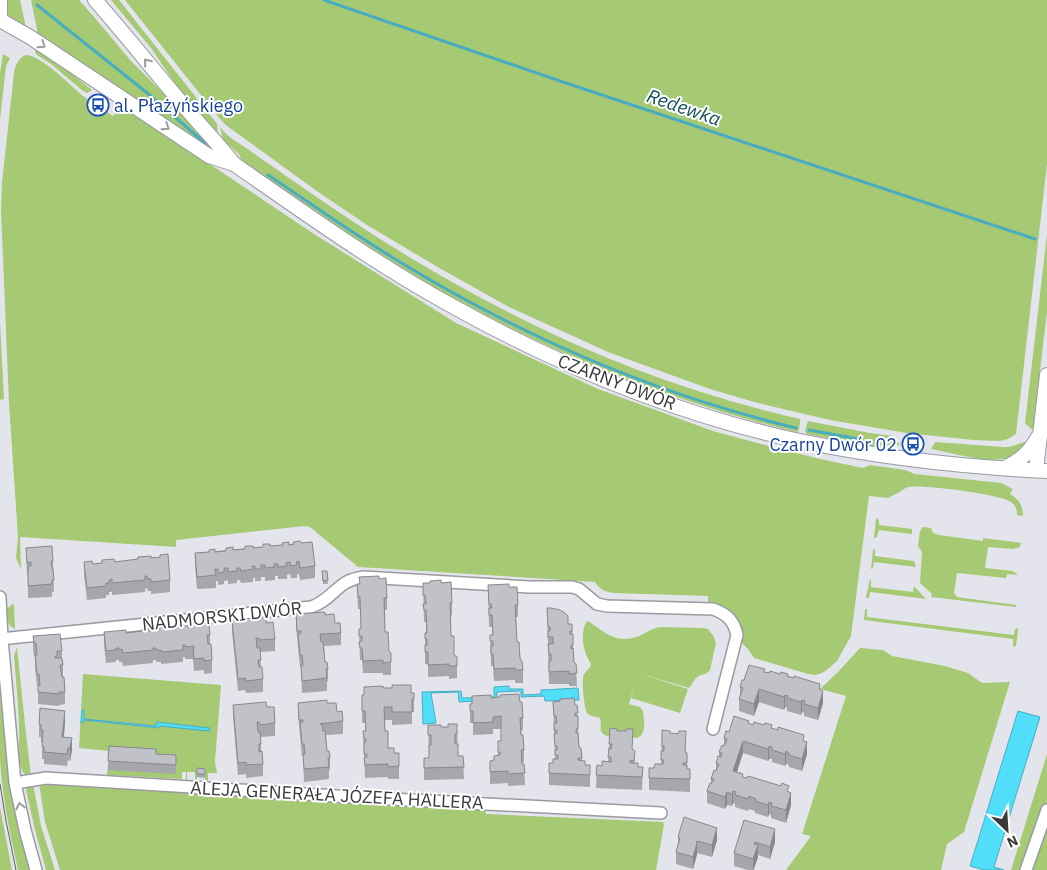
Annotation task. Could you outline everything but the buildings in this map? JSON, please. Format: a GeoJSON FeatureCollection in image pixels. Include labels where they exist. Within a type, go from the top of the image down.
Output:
{"type":"FeatureCollection","features":[{"type":"Feature","properties":{"kind":"main road"},"geometry":{"type":"LineString","coordinates":[[0,0],[0,14]]}},
{"type":"Feature","properties":{"kind":"main road","name":"CZARNY DWÓR"},"geometry":{"type":"LineString","coordinates":[[95,0],[234,164]]}},
{"type":"Feature","properties":{"kind":"main road","name":"CZARNY DWÓR"},"geometry":{"type":"LineString","coordinates":[[0,20],[30,37],[209,156],[234,164],[371,258],[438,298],[525,344],[602,379],[719,420],[800,441],[856,452],[951,465],[1042,470]]}},
{"type":"Feature","properties":{"kind":"main road"},"geometry":{"type":"LineString","coordinates":[[1042,470],[1040,434],[1047,375]]}},
{"type":"Feature","properties":{"kind":"main road"},"geometry":{"type":"LineString","coordinates":[[1005,468],[1020,460],[1031,450],[1040,434]]}},
{"type":"Feature","properties":{"kind":"street","name":"NADMORSKI DWÓR"},"geometry":{"type":"LineString","coordinates":[[1,639],[311,607],[325,600],[345,583],[364,577],[529,587],[572,587],[597,604],[607,606],[713,609],[727,616],[732,621],[736,635],[713,730]]}},
{"type":"Feature","properties":{"kind":"street"},"geometry":{"type":"LineString","coordinates":[[0,596],[1,639],[15,783],[36,870]]}},
{"type":"Feature","properties":{"kind":"street","name":"ALEJA GENERAŁA JÓZEFA HALLERA"},"geometry":{"type":"LineString","coordinates":[[15,783],[46,778],[353,797],[661,813]]}},
{"type":"Feature","properties":{"kind":"street"},"geometry":{"type":"LineString","coordinates":[[1026,870],[1047,810]]}},
{"type":"Feature","properties":{"kind":"green space"},"geometry":{"type":"Polygon","coordinates":[[[6,0],[20,0],[26,28],[7,17],[6,0]]]}},
{"type":"Feature","properties":{"kind":"green space"},"geometry":{"type":"Polygon","coordinates":[[[31,0],[79,0],[131,61],[165,95],[214,150],[37,35],[31,0]]]}},
{"type":"Feature","properties":{"kind":"green space"},"geometry":{"type":"Polygon","coordinates":[[[111,0],[119,0],[217,124],[218,135],[186,100],[151,48],[111,0]]]}},
{"type":"Feature","properties":{"kind":"green space"},"geometry":{"type":"Polygon","coordinates":[[[125,0],[1047,0],[1047,164],[1016,434],[1000,441],[907,433],[830,420],[754,402],[707,388],[608,352],[509,307],[367,225],[227,126],[125,0]]]}},
{"type":"Feature","properties":{"kind":"green space"},"geometry":{"type":"Polygon","coordinates":[[[35,48],[54,60],[92,90],[87,93],[83,91],[51,64],[37,55],[35,48]]]}},
{"type":"Feature","properties":{"kind":"green space"},"geometry":{"type":"Polygon","coordinates":[[[3,54],[10,58],[6,66],[0,120],[0,73],[3,54]]]}},
{"type":"Feature","properties":{"kind":"green space"},"geometry":{"type":"Polygon","coordinates":[[[26,55],[40,60],[83,96],[113,116],[119,108],[141,118],[314,234],[456,323],[598,389],[713,431],[820,459],[863,468],[870,465],[905,470],[915,474],[1001,483],[1013,489],[1010,494],[1020,503],[1023,516],[1017,515],[1014,505],[1004,499],[960,490],[916,486],[907,488],[888,498],[869,496],[851,636],[837,661],[822,673],[816,675],[754,658],[742,643],[742,634],[738,620],[730,612],[708,604],[708,596],[614,593],[603,590],[595,582],[358,567],[310,527],[305,526],[176,540],[176,547],[20,537],[21,569],[16,558],[18,537],[9,403],[1,210],[2,182],[14,73],[17,62],[26,55]]]}},
{"type":"Feature","properties":{"kind":"green space"},"geometry":{"type":"Polygon","coordinates":[[[220,127],[233,140],[355,223],[432,271],[485,300],[581,347],[653,376],[726,400],[800,419],[799,430],[797,432],[701,405],[608,372],[517,331],[473,308],[385,257],[242,161],[239,154],[223,140],[220,127]]]}},
{"type":"Feature","properties":{"kind":"green space"},"geometry":{"type":"Polygon","coordinates":[[[1047,234],[1047,312],[1033,429],[1031,429],[1025,423],[1047,234]]]}},
{"type":"Feature","properties":{"kind":"green space"},"geometry":{"type":"Polygon","coordinates":[[[0,321],[4,399],[0,400],[0,321]]]}},
{"type":"Feature","properties":{"kind":"green space"},"geometry":{"type":"Polygon","coordinates":[[[808,421],[893,436],[900,445],[870,446],[807,434],[805,431],[808,421]]]}},
{"type":"Feature","properties":{"kind":"green space"},"geometry":{"type":"Polygon","coordinates":[[[1028,441],[1012,457],[994,460],[931,449],[935,442],[1009,447],[1028,441]]]}},
{"type":"Feature","properties":{"kind":"green space"},"geometry":{"type":"Polygon","coordinates":[[[877,518],[879,525],[912,529],[912,534],[879,530],[875,538],[877,518]]]}},
{"type":"Feature","properties":{"kind":"green space"},"geometry":{"type":"Polygon","coordinates":[[[923,527],[931,528],[933,533],[939,535],[983,541],[983,538],[1021,543],[1020,547],[1013,549],[988,547],[985,568],[1013,571],[1018,575],[1007,574],[1006,578],[957,573],[954,593],[957,597],[1016,605],[1016,607],[931,597],[932,594],[920,583],[922,552],[918,546],[920,531],[923,527]]]}},
{"type":"Feature","properties":{"kind":"green space"},"geometry":{"type":"Polygon","coordinates":[[[874,549],[875,556],[914,561],[916,567],[874,562],[871,569],[874,549]]]}},
{"type":"Feature","properties":{"kind":"green space"},"geometry":{"type":"Polygon","coordinates":[[[870,579],[871,587],[913,592],[914,586],[926,599],[870,592],[869,598],[867,598],[870,579]]]}},
{"type":"Feature","properties":{"kind":"green space"},"geometry":{"type":"Polygon","coordinates":[[[13,604],[15,629],[6,618],[5,610],[13,604]]]}},
{"type":"Feature","properties":{"kind":"green space"},"geometry":{"type":"Polygon","coordinates":[[[865,609],[867,609],[867,617],[1014,635],[1017,628],[1016,646],[1013,646],[1013,639],[864,620],[865,609]]]}},
{"type":"Feature","properties":{"kind":"green space"},"geometry":{"type":"Polygon","coordinates":[[[588,621],[611,636],[624,639],[639,636],[652,629],[661,627],[708,629],[716,643],[710,670],[696,678],[689,688],[638,673],[688,689],[680,713],[631,698],[636,678],[629,704],[640,707],[643,711],[644,730],[637,738],[607,736],[601,730],[600,718],[588,714],[584,701],[583,677],[591,664],[584,649],[583,638],[584,627],[588,621]]]}},
{"type":"Feature","properties":{"kind":"green space"},"geometry":{"type":"Polygon","coordinates":[[[17,647],[31,775],[26,775],[22,771],[20,759],[14,656],[17,647]]]}},
{"type":"Feature","properties":{"kind":"green space"},"geometry":{"type":"Polygon","coordinates":[[[860,648],[883,650],[892,656],[945,666],[968,673],[982,683],[1010,682],[964,832],[947,844],[941,870],[786,870],[811,836],[802,834],[846,696],[820,689],[860,648]]]}},
{"type":"Feature","properties":{"kind":"green space"},"geometry":{"type":"Polygon","coordinates":[[[83,674],[221,685],[215,762],[217,773],[208,773],[208,781],[205,781],[205,772],[197,777],[197,781],[195,780],[195,772],[187,772],[187,780],[186,772],[182,772],[182,779],[107,775],[109,751],[79,748],[83,674]]]}},
{"type":"Feature","properties":{"kind":"green space"},"geometry":{"type":"Polygon","coordinates":[[[0,693],[7,760],[33,870],[18,870],[9,829],[0,759],[0,693]]]}},
{"type":"Feature","properties":{"kind":"green space"},"geometry":{"type":"Polygon","coordinates":[[[1047,754],[1047,870],[1011,870],[1047,754]]]}},
{"type":"Feature","properties":{"kind":"green space"},"geometry":{"type":"Polygon","coordinates":[[[39,783],[486,809],[486,814],[663,822],[664,825],[656,870],[60,870],[45,822],[39,783]]]}},
{"type":"Feature","properties":{"kind":"green space"},"geometry":{"type":"Polygon","coordinates":[[[33,784],[41,826],[55,870],[46,870],[35,830],[26,790],[28,786],[33,784]]]}},
{"type":"Feature","properties":{"kind":"green space"},"geometry":{"type":"Polygon","coordinates":[[[0,807],[12,870],[0,870],[0,807]]]}},
{"type":"Feature","properties":{"kind":"water"},"geometry":{"type":"Polygon","coordinates":[[[509,686],[509,689],[523,689],[523,695],[541,694],[541,690],[578,688],[579,700],[545,701],[544,696],[521,697],[521,691],[497,692],[497,700],[459,702],[458,692],[431,693],[436,723],[423,724],[422,692],[461,691],[462,698],[494,697],[494,687],[509,686]]]}},
{"type":"Feature","properties":{"kind":"water"},"geometry":{"type":"Polygon","coordinates":[[[82,710],[84,710],[84,719],[156,726],[157,722],[210,728],[209,731],[159,726],[159,728],[84,720],[81,723],[82,710]]]}},
{"type":"Feature","properties":{"kind":"water"},"geometry":{"type":"Polygon","coordinates":[[[1018,711],[1040,717],[994,867],[1004,870],[984,870],[970,866],[1018,711]]]}},
{"type":"Feature","properties":{"kind":"waterway","name":"Redewka"},"geometry":{"type":"LineString","coordinates":[[324,0],[566,83],[1035,239]]}},
{"type":"Feature","properties":{"kind":"waterway"},"geometry":{"type":"LineString","coordinates":[[37,5],[146,92],[206,144]]}},
{"type":"Feature","properties":{"kind":"waterway"},"geometry":{"type":"LineString","coordinates":[[268,175],[395,259],[442,287],[539,337],[639,380],[743,414],[796,428]]}},
{"type":"Feature","properties":{"kind":"waterway"},"geometry":{"type":"LineString","coordinates":[[809,430],[858,439]]}},
{"type":"Feature","properties":{"kind":"tram line"},"geometry":{"type":"LineString","coordinates":[[0,784],[16,870]]}},
{"type":"Feature","properties":{"kind":"place","name":"al. Płażyńskiego"},"geometry":{"type":"Point","coordinates":[98,105]}},
{"type":"Feature","properties":{"kind":"place","name":"Czarny Dwór 02"},"geometry":{"type":"Point","coordinates":[913,444]}}]}
